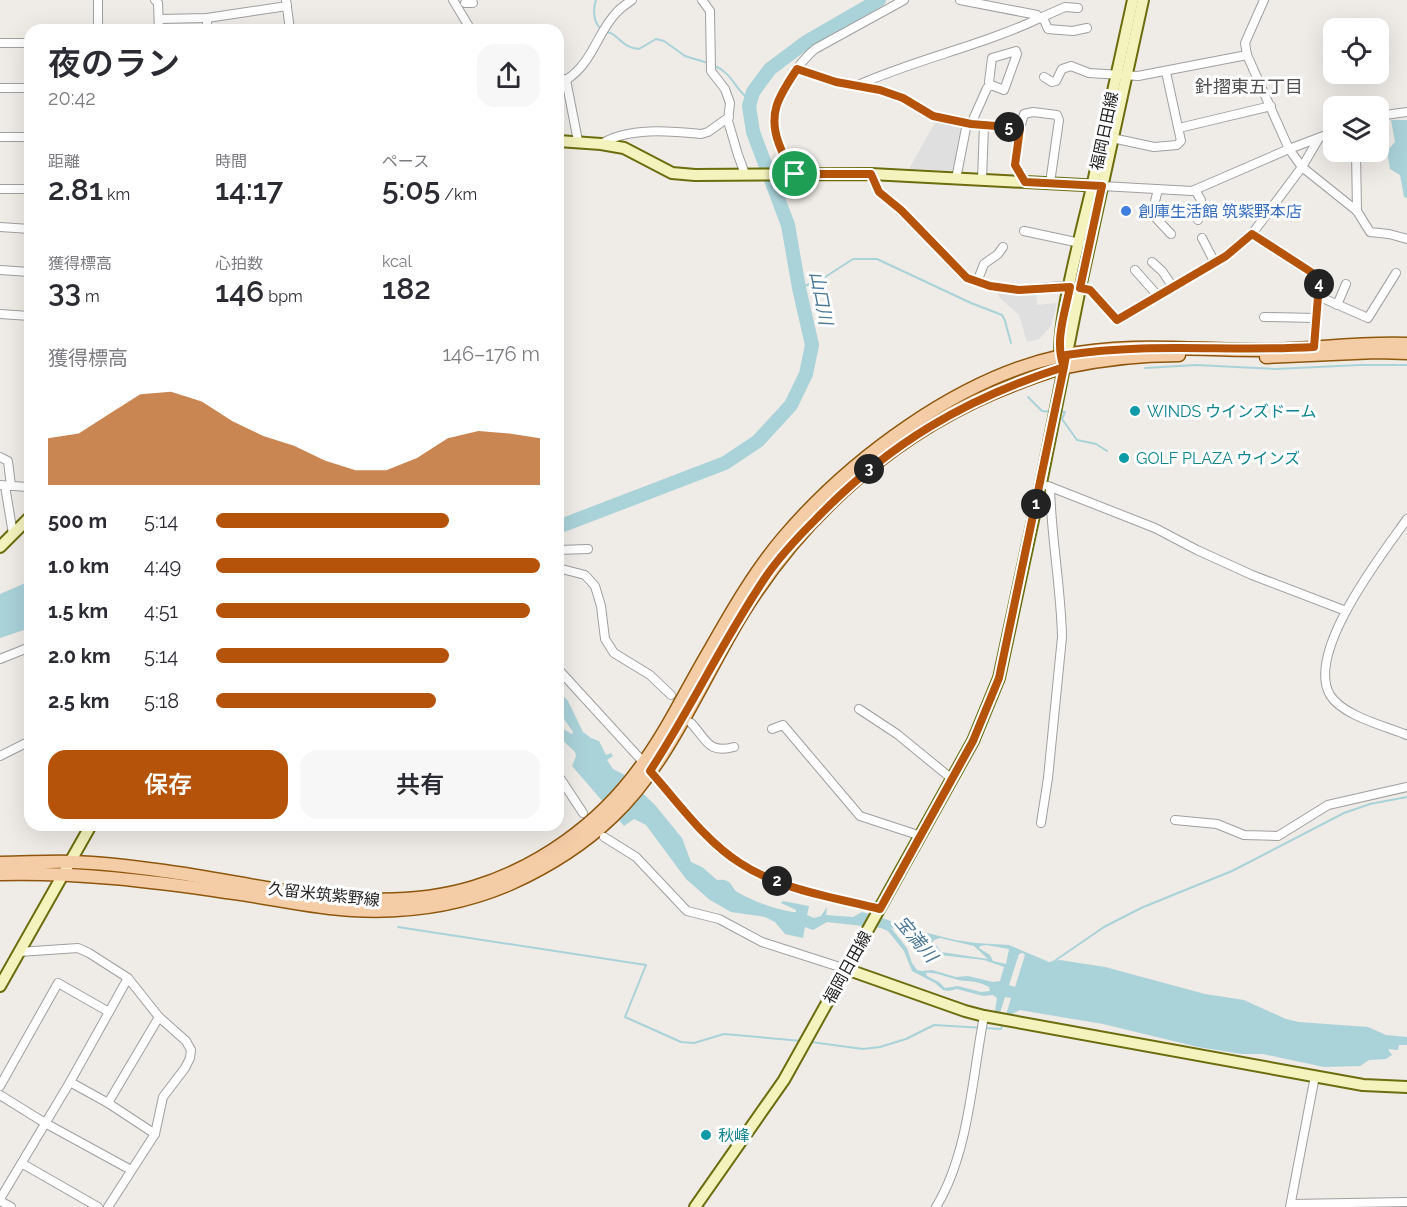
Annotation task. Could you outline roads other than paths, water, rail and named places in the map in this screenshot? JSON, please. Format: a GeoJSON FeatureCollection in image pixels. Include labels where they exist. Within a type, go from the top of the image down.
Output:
{"type":"FeatureCollection","features":[{"type":"Feature","properties":{"kind":"main road","name":"福岡日田線"},"geometry":{"type":"LineString","coordinates":[[1075,287],[1080,243],[1112,138],[1133,0]]}},
{"type":"Feature","properties":{"kind":"main road","name":"福岡日田線"},"geometry":{"type":"LineString","coordinates":[[695,1207],[784,1080],[973,741],[999,678],[1046,485],[1063,359],[1060,339],[1075,287],[1122,74],[1143,0]]}},
{"type":"Feature","properties":{"kind":"main road"},"geometry":{"type":"LineString","coordinates":[[564,141],[624,148],[672,173],[695,175],[871,174],[1097,186]]}},
{"type":"Feature","properties":{"kind":"main road"},"geometry":{"type":"LineString","coordinates":[[1063,359],[1125,348],[1173,346],[1269,350],[1407,344]]}},
{"type":"Feature","properties":{"kind":"main road"},"geometry":{"type":"LineString","coordinates":[[1063,359],[1176,354],[1281,357],[1377,352],[1407,353]]}},
{"type":"Feature","properties":{"kind":"main road","name":"久留米筑紫野線"},"geometry":{"type":"LineString","coordinates":[[0,874],[86,874],[217,890],[349,910],[402,910],[435,906],[477,896],[511,884],[559,857],[612,809],[671,739],[725,642],[768,574],[838,495],[900,444],[955,411],[1063,359]]}},
{"type":"Feature","properties":{"kind":"main road"},"geometry":{"type":"LineString","coordinates":[[0,547],[24,523]]}},
{"type":"Feature","properties":{"kind":"main road","name":"久留米筑紫野線"},"geometry":{"type":"LineString","coordinates":[[0,863],[70,862],[166,872],[348,900],[392,901],[434,897],[475,887],[508,874],[555,848],[612,809]]}},
{"type":"Feature","properties":{"kind":"main road"},"geometry":{"type":"LineString","coordinates":[[0,986],[88,831]]}},
{"type":"Feature","properties":{"kind":"main road"},"geometry":{"type":"LineString","coordinates":[[848,966],[944,1004],[984,1016],[1315,1076],[1363,1084],[1407,1087]]}},
{"type":"Feature","properties":{"kind":"street"},"geometry":{"type":"LineString","coordinates":[[98,0],[98,24]]}},
{"type":"Feature","properties":{"kind":"street"},"geometry":{"type":"LineString","coordinates":[[155,0],[158,3],[159,24]]}},
{"type":"Feature","properties":{"kind":"street"},"geometry":{"type":"LineString","coordinates":[[453,0],[467,24]]}},
{"type":"Feature","properties":{"kind":"street"},"geometry":{"type":"LineString","coordinates":[[467,0],[465,3],[473,3],[472,0]]}},
{"type":"Feature","properties":{"kind":"street"},"geometry":{"type":"LineString","coordinates":[[564,78],[574,75],[587,60],[616,12],[632,0]]}},
{"type":"Feature","properties":{"kind":"street"},"geometry":{"type":"LineString","coordinates":[[702,0],[710,11],[711,71],[725,89],[730,103],[729,117],[738,155],[749,174]]}},
{"type":"Feature","properties":{"kind":"street"},"geometry":{"type":"LineString","coordinates":[[792,174],[773,128],[777,102],[803,58],[815,49],[904,0]]}},
{"type":"Feature","properties":{"kind":"street"},"geometry":{"type":"LineString","coordinates":[[960,0],[1037,15],[1044,20],[1048,29],[1073,31],[1087,28]]}},
{"type":"Feature","properties":{"kind":"street"},"geometry":{"type":"LineString","coordinates":[[1264,0],[1245,43],[1247,55],[1289,149],[1302,167],[1357,211],[1370,232],[1407,239]]}},
{"type":"Feature","properties":{"kind":"street"},"geometry":{"type":"LineString","coordinates":[[159,19],[207,18],[286,3],[289,24]]}},
{"type":"Feature","properties":{"kind":"street"},"geometry":{"type":"LineString","coordinates":[[855,86],[917,62],[1014,31],[1065,7],[1078,8]]}},
{"type":"Feature","properties":{"kind":"street"},"geometry":{"type":"LineString","coordinates":[[207,18],[207,24]]}},
{"type":"Feature","properties":{"kind":"street"},"geometry":{"type":"LineString","coordinates":[[0,43],[24,43]]}},
{"type":"Feature","properties":{"kind":"street"},"geometry":{"type":"LineString","coordinates":[[1016,51],[1017,54],[1004,90],[991,85],[989,82],[992,58],[1016,51]]}},
{"type":"Feature","properties":{"kind":"street"},"geometry":{"type":"LineString","coordinates":[[1044,77],[1052,82],[1056,81],[1062,69],[1071,66],[1089,73],[1138,76],[1247,55]]}},
{"type":"Feature","properties":{"kind":"street"},"geometry":{"type":"LineString","coordinates":[[797,69],[836,82],[880,90],[903,98],[933,116],[969,124],[1020,128]]}},
{"type":"Feature","properties":{"kind":"street"},"geometry":{"type":"LineString","coordinates":[[1112,138],[1154,147],[1177,145],[1181,141],[1166,72]]}},
{"type":"Feature","properties":{"kind":"street"},"geometry":{"type":"LineString","coordinates":[[956,179],[969,124],[987,88],[991,85]]}},
{"type":"Feature","properties":{"kind":"street"},"geometry":{"type":"LineString","coordinates":[[564,86],[578,141]]}},
{"type":"Feature","properties":{"kind":"street"},"geometry":{"type":"LineString","coordinates":[[0,88],[24,88]]}},
{"type":"Feature","properties":{"kind":"street"},"geometry":{"type":"LineString","coordinates":[[1179,128],[1271,106]]}},
{"type":"Feature","properties":{"kind":"street"},"geometry":{"type":"LineString","coordinates":[[1025,182],[1015,165],[1024,114],[1033,112],[1057,116],[1059,120],[1050,183]]}},
{"type":"Feature","properties":{"kind":"street"},"geometry":{"type":"LineString","coordinates":[[1389,114],[1407,112]]}},
{"type":"Feature","properties":{"kind":"street"},"geometry":{"type":"LineString","coordinates":[[601,144],[610,138],[654,131],[701,134],[708,132],[729,117]]}},
{"type":"Feature","properties":{"kind":"street"},"geometry":{"type":"LineString","coordinates":[[982,180],[984,125]]}},
{"type":"Feature","properties":{"kind":"street"},"geometry":{"type":"LineString","coordinates":[[1097,186],[1195,190],[1323,136]]}},
{"type":"Feature","properties":{"kind":"street"},"geometry":{"type":"LineString","coordinates":[[0,137],[24,137]]}},
{"type":"Feature","properties":{"kind":"street"},"geometry":{"type":"LineString","coordinates":[[871,174],[879,192],[901,210],[967,278],[990,286],[1019,290],[1075,287],[1090,290],[1117,320],[1226,256],[1252,234],[1302,167],[1319,138]]}},
{"type":"Feature","properties":{"kind":"street"},"geometry":{"type":"LineString","coordinates":[[1356,162],[1357,211]]}},
{"type":"Feature","properties":{"kind":"street"},"geometry":{"type":"LineString","coordinates":[[0,189],[24,189]]}},
{"type":"Feature","properties":{"kind":"street"},"geometry":{"type":"LineString","coordinates":[[1158,189],[1152,214],[1170,234]]}},
{"type":"Feature","properties":{"kind":"street"},"geometry":{"type":"LineString","coordinates":[[1195,190],[1201,200],[1198,220]]}},
{"type":"Feature","properties":{"kind":"street"},"geometry":{"type":"LineString","coordinates":[[0,226],[24,228]]}},
{"type":"Feature","properties":{"kind":"street"},"geometry":{"type":"LineString","coordinates":[[1024,231],[1080,243]]}},
{"type":"Feature","properties":{"kind":"street"},"geometry":{"type":"LineString","coordinates":[[1252,234],[1311,272],[1319,284],[1314,347]]}},
{"type":"Feature","properties":{"kind":"street"},"geometry":{"type":"LineString","coordinates":[[1202,238],[1215,263]]}},
{"type":"Feature","properties":{"kind":"street"},"geometry":{"type":"LineString","coordinates":[[977,282],[984,264],[998,254],[1003,247]]}},
{"type":"Feature","properties":{"kind":"street"},"geometry":{"type":"LineString","coordinates":[[1152,262],[1162,271],[1173,287]]}},
{"type":"Feature","properties":{"kind":"street"},"geometry":{"type":"LineString","coordinates":[[0,270],[24,272]]}},
{"type":"Feature","properties":{"kind":"street"},"geometry":{"type":"LineString","coordinates":[[1135,270],[1158,296]]}},
{"type":"Feature","properties":{"kind":"street"},"geometry":{"type":"LineString","coordinates":[[1318,296],[1368,318],[1396,273]]}},
{"type":"Feature","properties":{"kind":"street"},"geometry":{"type":"LineString","coordinates":[[1337,305],[1346,284]]}},
{"type":"Feature","properties":{"kind":"street"},"geometry":{"type":"LineString","coordinates":[[0,314],[24,316]]}},
{"type":"Feature","properties":{"kind":"street"},"geometry":{"type":"LineString","coordinates":[[1264,317],[1316,318]]}},
{"type":"Feature","properties":{"kind":"street"},"geometry":{"type":"LineString","coordinates":[[0,458],[8,461],[5,485],[13,534]]}},
{"type":"Feature","properties":{"kind":"street"},"geometry":{"type":"LineString","coordinates":[[5,485],[24,487]]}},
{"type":"Feature","properties":{"kind":"street"},"geometry":{"type":"LineString","coordinates":[[1046,485],[1155,528],[1252,575],[1346,611]]}},
{"type":"Feature","properties":{"kind":"street"},"geometry":{"type":"LineString","coordinates":[[1041,823],[1048,778],[1062,637],[1046,485]]}},
{"type":"Feature","properties":{"kind":"street"},"geometry":{"type":"LineString","coordinates":[[1407,519],[1366,577],[1346,611],[1327,657],[1325,675],[1330,694],[1349,712],[1407,735]]}},
{"type":"Feature","properties":{"kind":"street"},"geometry":{"type":"LineString","coordinates":[[564,550],[588,549]]}},
{"type":"Feature","properties":{"kind":"street"},"geometry":{"type":"LineString","coordinates":[[564,569],[585,574],[595,586],[601,606],[605,639],[614,653],[650,675],[671,695]]}},
{"type":"Feature","properties":{"kind":"street"},"geometry":{"type":"LineString","coordinates":[[0,659],[24,649]]}},
{"type":"Feature","properties":{"kind":"street"},"geometry":{"type":"LineString","coordinates":[[564,676],[645,769],[708,836],[739,862],[761,875],[788,886],[879,911]]}},
{"type":"Feature","properties":{"kind":"street"},"geometry":{"type":"LineString","coordinates":[[860,708],[952,778]]}},
{"type":"Feature","properties":{"kind":"street"},"geometry":{"type":"LineString","coordinates":[[691,723],[713,749],[722,750],[734,747]]}},
{"type":"Feature","properties":{"kind":"street"},"geometry":{"type":"LineString","coordinates":[[772,729],[783,725],[860,816],[921,836]]}},
{"type":"Feature","properties":{"kind":"street"},"geometry":{"type":"LineString","coordinates":[[0,756],[24,744]]}},
{"type":"Feature","properties":{"kind":"street"},"geometry":{"type":"LineString","coordinates":[[564,784],[583,813]]}},
{"type":"Feature","properties":{"kind":"street"},"geometry":{"type":"LineString","coordinates":[[1175,820],[1217,824],[1244,835],[1278,836],[1328,805],[1407,787]]}},
{"type":"Feature","properties":{"kind":"street"},"geometry":{"type":"LineString","coordinates":[[604,837],[636,857],[687,911],[719,919],[762,942],[848,966]]}},
{"type":"Feature","properties":{"kind":"street"},"geometry":{"type":"LineString","coordinates":[[19,952],[78,948],[128,978],[159,1017],[186,1041],[191,1050],[185,1068],[163,1097],[155,1134],[108,1207]]}},
{"type":"Feature","properties":{"kind":"street"},"geometry":{"type":"LineString","coordinates":[[11,1207],[0,1200],[23,1164],[128,978]]}},
{"type":"Feature","properties":{"kind":"street"},"geometry":{"type":"LineString","coordinates":[[0,1086],[58,983],[109,1012]]}},
{"type":"Feature","properties":{"kind":"street"},"geometry":{"type":"LineString","coordinates":[[936,1207],[948,1188],[964,1139],[984,1016]]}},
{"type":"Feature","properties":{"kind":"street"},"geometry":{"type":"LineString","coordinates":[[108,1103],[159,1017]]}},
{"type":"Feature","properties":{"kind":"street"},"geometry":{"type":"LineString","coordinates":[[1315,1076],[1290,1205],[1407,1202]]}},
{"type":"Feature","properties":{"kind":"street"},"geometry":{"type":"LineString","coordinates":[[70,1082],[108,1103],[155,1134]]}},
{"type":"Feature","properties":{"kind":"street"},"geometry":{"type":"LineString","coordinates":[[0,1095],[45,1123],[131,1170]]}},
{"type":"Feature","properties":{"kind":"street"},"geometry":{"type":"LineString","coordinates":[[23,1164],[98,1207]]}},
{"type":"Feature","properties":{"kind":"water"},"geometry":{"type":"Polygon","coordinates":[[[1391,120],[1407,120],[1407,198],[1404,197],[1400,175],[1390,169],[1389,149],[1395,142],[1391,120]]]}},
{"type":"Feature","properties":{"kind":"water"},"geometry":{"type":"Polygon","coordinates":[[[24,584],[24,630],[0,638],[0,594],[24,584]]]}},
{"type":"Feature","properties":{"kind":"water"},"geometry":{"type":"Polygon","coordinates":[[[564,697],[583,732],[599,741],[606,755],[611,753],[613,756],[607,760],[613,769],[623,774],[655,805],[682,838],[691,862],[702,867],[717,880],[729,882],[736,891],[758,902],[793,912],[796,910],[781,903],[783,901],[809,906],[807,915],[814,918],[821,916],[827,907],[826,915],[853,917],[862,912],[900,926],[955,940],[1009,945],[1049,962],[1060,960],[1105,967],[1205,994],[1244,1000],[1286,1019],[1299,1022],[1368,1027],[1386,1035],[1407,1037],[1407,1045],[1399,1045],[1398,1050],[1388,1049],[1392,1055],[1386,1059],[1369,1060],[1360,1066],[1324,1067],[1263,1054],[1242,1054],[1198,1047],[1103,1024],[1020,1010],[1008,1016],[1006,1015],[1011,998],[1005,997],[1000,1013],[995,1011],[997,998],[993,995],[983,996],[957,989],[943,990],[912,971],[904,951],[888,931],[881,928],[827,922],[813,930],[805,927],[803,938],[785,934],[775,922],[765,917],[731,912],[710,900],[686,879],[646,825],[634,819],[624,826],[572,766],[576,756],[564,742],[564,729],[572,734],[573,732],[564,719],[564,697]],[[891,928],[907,948],[917,970],[932,970],[956,977],[968,976],[993,982],[1000,981],[1004,967],[984,960],[940,955],[935,948],[929,946],[931,938],[891,928]],[[940,938],[932,943],[941,952],[988,959],[974,946],[940,938]],[[986,945],[979,948],[990,955],[993,961],[1006,964],[1009,949],[986,945]],[[1019,954],[1009,985],[1015,987],[1025,955],[1019,954]],[[926,973],[945,988],[958,986],[981,992],[990,991],[989,987],[980,983],[933,973],[926,973]]]}},
{"type":"Feature","properties":{"kind":"waterway"},"geometry":{"type":"LineString","coordinates":[[596,0],[594,14],[598,25],[628,46],[639,49],[656,39],[664,41],[685,56],[708,63]]}},
{"type":"Feature","properties":{"kind":"waterway","name":"山口川"},"geometry":{"type":"LineString","coordinates":[[564,525],[725,463],[758,441],[791,405],[806,374],[812,345],[788,225],[753,132],[749,106],[753,92],[770,69],[806,42],[879,0]]}},
{"type":"Feature","properties":{"kind":"waterway"},"geometry":{"type":"LineString","coordinates":[[713,65],[726,73],[741,92],[751,100]]}},
{"type":"Feature","properties":{"kind":"waterway"},"geometry":{"type":"LineString","coordinates":[[822,279],[853,259],[877,259],[1002,315],[1011,343]]}},
{"type":"Feature","properties":{"kind":"waterway"},"geometry":{"type":"LineString","coordinates":[[799,288],[818,281]]}},
{"type":"Feature","properties":{"kind":"waterway"},"geometry":{"type":"LineString","coordinates":[[1145,368],[1196,365],[1275,369],[1407,365]]}},
{"type":"Feature","properties":{"kind":"waterway"},"geometry":{"type":"LineString","coordinates":[[1028,397],[1042,411],[1053,412]]}},
{"type":"Feature","properties":{"kind":"waterway"},"geometry":{"type":"LineString","coordinates":[[1058,412],[1065,412],[1062,419],[1077,440],[1096,444],[1107,451]]}},
{"type":"Feature","properties":{"kind":"waterway"},"geometry":{"type":"LineString","coordinates":[[1053,962],[1104,927],[1141,908],[1232,871],[1344,813],[1370,804],[1407,797]]}},
{"type":"Feature","properties":{"kind":"waterway"},"geometry":{"type":"LineString","coordinates":[[398,927],[646,965],[625,1017],[681,1042],[694,1043],[724,1034],[802,1041]]}},
{"type":"Feature","properties":{"kind":"waterway"},"geometry":{"type":"LineString","coordinates":[[811,1042],[863,1049],[880,1047],[906,1039],[934,1025],[1001,1029],[1003,1023]]}},
{"type":"Feature","properties":{"kind":"place","name":"創庫生活館 筑紫野本店"},"geometry":{"type":"Point","coordinates":[1126,211]}},
{"type":"Feature","properties":{"kind":"place","name":"WINDS ウインズドーム"},"geometry":{"type":"Point","coordinates":[1135,411]}},
{"type":"Feature","properties":{"kind":"place","name":"GOLF PLAZA ウインズ"},"geometry":{"type":"Point","coordinates":[1124,458]}},
{"type":"Feature","properties":{"kind":"place","name":"秋峰"},"geometry":{"type":"Point","coordinates":[706,1135]}},
{"type":"Feature","properties":{"kind":"district","name":"針摺東五丁目"},"geometry":{"type":"Point","coordinates":[1249,87]}},
{"type":"Feature","properties":{"kind":"water label","name":"宝満川"},"geometry":{"type":"Point","coordinates":[916,939]}}]}
